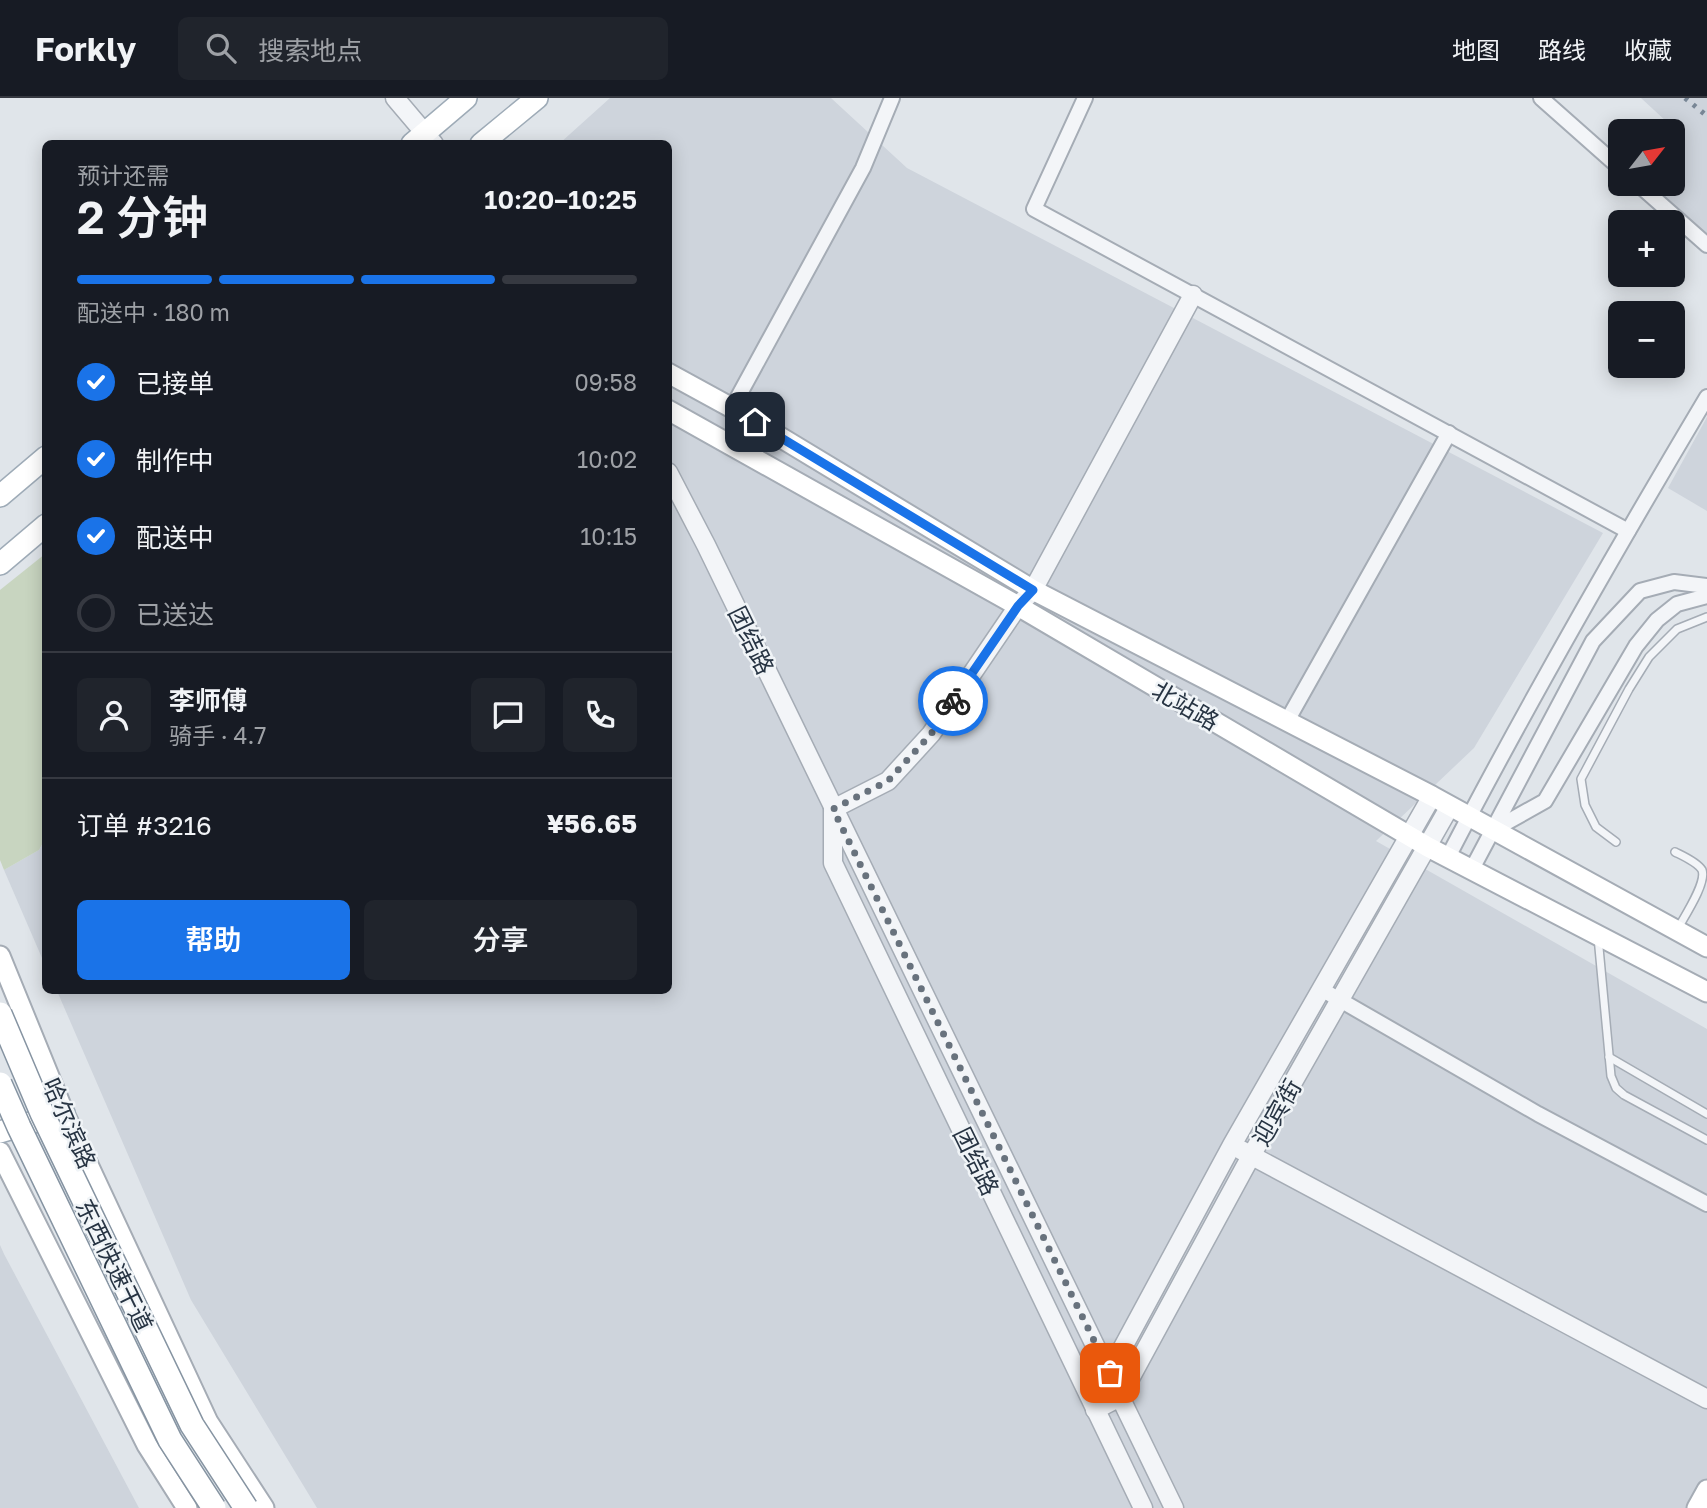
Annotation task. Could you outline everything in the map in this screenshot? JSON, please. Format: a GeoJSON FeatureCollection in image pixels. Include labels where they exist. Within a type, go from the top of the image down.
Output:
{"type":"FeatureCollection","features":[{"type":"Feature","properties":{"kind":"highway","name":"东西快速干道"},"geometry":{"type":"LineString","coordinates":[[0,1014],[42,1113],[192,1425],[246,1508]]}},
{"type":"Feature","properties":{"kind":"highway","name":"东西快速干道"},"geometry":{"type":"LineString","coordinates":[[0,1084],[170,1440],[214,1508]]}},
{"type":"Feature","properties":{"kind":"main road"},"geometry":{"type":"LineString","coordinates":[[424,140],[466,98]]}},
{"type":"Feature","properties":{"kind":"main road"},"geometry":{"type":"LineString","coordinates":[[486,140],[537,98]]}},
{"type":"Feature","properties":{"kind":"main road","name":"北站路"},"geometry":{"type":"LineString","coordinates":[[672,375],[732,408],[1033,590],[1432,796],[1707,947]]}},
{"type":"Feature","properties":{"kind":"main road","name":"北站路"},"geometry":{"type":"LineString","coordinates":[[672,412],[1018,606],[1427,847],[1707,992]]}},
{"type":"Feature","properties":{"kind":"main road"},"geometry":{"type":"LineString","coordinates":[[0,496],[42,460]]}},
{"type":"Feature","properties":{"kind":"main road"},"geometry":{"type":"LineString","coordinates":[[0,564],[42,528]]}},
{"type":"Feature","properties":{"kind":"main road","name":"哈尔滨路"},"geometry":{"type":"LineString","coordinates":[[0,956],[64,1113],[208,1422],[264,1508]]}},
{"type":"Feature","properties":{"kind":"main road"},"geometry":{"type":"LineString","coordinates":[[0,1132],[64,1113]]}},
{"type":"Feature","properties":{"kind":"main road"},"geometry":{"type":"LineString","coordinates":[[0,1152],[147,1445],[187,1508]]}},
{"type":"Feature","properties":{"kind":"main road"},"geometry":{"type":"LineString","coordinates":[[1697,1508],[1707,1490]]}},
{"type":"Feature","properties":{"kind":"street"},"geometry":{"type":"LineString","coordinates":[[395,98],[424,140]]}},
{"type":"Feature","properties":{"kind":"street"},"geometry":{"type":"LineString","coordinates":[[732,408],[863,168],[892,98]]}},
{"type":"Feature","properties":{"kind":"street"},"geometry":{"type":"LineString","coordinates":[[1085,98],[1034,209],[1628,531]]}},
{"type":"Feature","properties":{"kind":"street"},"geometry":{"type":"LineString","coordinates":[[1541,98],[1608,157]]}},
{"type":"Feature","properties":{"kind":"street"},"geometry":{"type":"LineString","coordinates":[[1652,196],[1707,245]]}},
{"type":"Feature","properties":{"kind":"street"},"geometry":{"type":"LineString","coordinates":[[833,809],[888,781],[931,734],[1018,606],[1033,590],[1193,295]]}},
{"type":"Feature","properties":{"kind":"street"},"geometry":{"type":"LineString","coordinates":[[1448,857],[1628,531],[1707,397]]}},
{"type":"Feature","properties":{"kind":"street"},"geometry":{"type":"LineString","coordinates":[[1287,722],[1449,433]]}},
{"type":"Feature","properties":{"kind":"street","name":"团结路"},"geometry":{"type":"LineString","coordinates":[[672,480],[1174,1508]]}},
{"type":"Feature","properties":{"kind":"street"},"geometry":{"type":"LineString","coordinates":[[1472,869],[1593,641],[1640,591],[1674,582],[1707,586]]}},
{"type":"Feature","properties":{"kind":"street"},"geometry":{"type":"LineString","coordinates":[[1494,830],[1545,801],[1636,646],[1657,620],[1677,604],[1707,596]]}},
{"type":"Feature","properties":{"kind":"street","name":"迎宾街"},"geometry":{"type":"LineString","coordinates":[[1087,1389],[1110,1373],[1232,1145],[1432,796]]}},
{"type":"Feature","properties":{"kind":"street","name":"迎宾街"},"geometry":{"type":"LineString","coordinates":[[1120,1397],[1251,1156],[1450,806]]}},
{"type":"Feature","properties":{"kind":"street","name":"团结路"},"geometry":{"type":"LineString","coordinates":[[833,809],[832,863],[1143,1508]]}},
{"type":"Feature","properties":{"kind":"street"},"geometry":{"type":"LineString","coordinates":[[1321,989],[1538,1114],[1707,1204]]}},
{"type":"Feature","properties":{"kind":"street"},"geometry":{"type":"LineString","coordinates":[[1232,1145],[1707,1399]]}},
{"type":"Feature","properties":{"kind":"street"},"geometry":{"type":"LineString","coordinates":[[1095,1410],[1120,1397]]}},
{"type":"Feature","properties":{"kind":"lane"},"geometry":{"type":"LineString","coordinates":[[1616,842],[1596,827],[1585,805],[1581,779],[1602,736],[1649,657],[1677,629],[1707,617]]}},
{"type":"Feature","properties":{"kind":"lane"},"geometry":{"type":"LineString","coordinates":[[1675,852],[1697,864],[1703,871],[1705,881],[1677,930]]}},
{"type":"Feature","properties":{"kind":"lane"},"geometry":{"type":"LineString","coordinates":[[1597,936],[1611,1076],[1616,1088],[1624,1096],[1707,1140]]}},
{"type":"Feature","properties":{"kind":"lane"},"geometry":{"type":"LineString","coordinates":[[1609,1057],[1707,1114]]}},
{"type":"Feature","properties":{"kind":"shaded area"},"geometry":{"type":"Polygon","coordinates":[[[610,98],[831,98],[907,168],[1603,533],[1474,748],[1376,841],[1707,1029],[1707,1508],[317,1508],[191,1300],[58,994],[672,994],[672,140],[563,140],[610,98]]]}},
{"type":"Feature","properties":{"kind":"shaded area"},"geometry":{"type":"Polygon","coordinates":[[[1641,98],[1707,98],[1707,234],[1685,216],[1685,210],[1677,210],[1660,196],[1685,196],[1685,119],[1664,119],[1641,98]]]}},
{"type":"Feature","properties":{"kind":"shaded area"},"geometry":{"type":"Polygon","coordinates":[[[1707,417],[1707,511],[1668,488],[1707,417]]]}},
{"type":"Feature","properties":{"kind":"shaded area"},"geometry":{"type":"Polygon","coordinates":[[[42,844],[42,958],[4,870],[39,850],[42,844]]]}},
{"type":"Feature","properties":{"kind":"shaded area"},"geometry":{"type":"Polygon","coordinates":[[[0,1245],[4,1254],[139,1508],[0,1508],[0,1245]]]}},
{"type":"Feature","properties":{"kind":"green space"},"geometry":{"type":"Polygon","coordinates":[[[42,556],[42,844],[39,850],[4,870],[0,860],[0,590],[42,556]]]}},
{"type":"Feature","properties":{"kind":"railway"},"geometry":{"type":"LineString","coordinates":[[1685,98],[1707,116]]}},
{"type":"Feature","properties":{"kind":"way so far"},"geometry":{"type":"LineString","coordinates":[[953,701],[931,734],[888,781],[833,809],[1110,1373]]}},
{"type":"Feature","properties":{"kind":"route"},"geometry":{"type":"LineString","coordinates":[[755,422],[1033,590],[1018,606],[953,701]]}}]}
